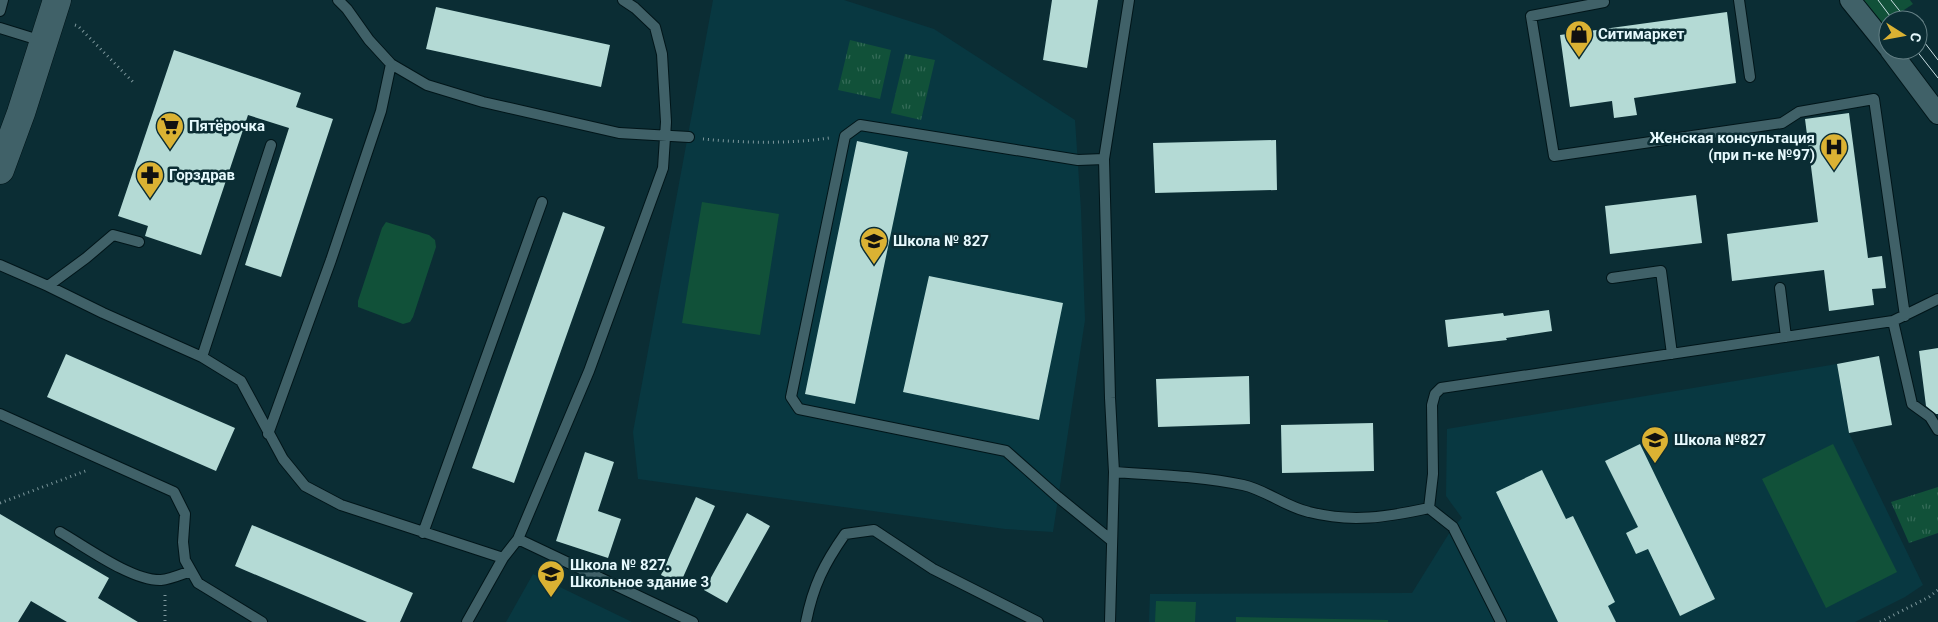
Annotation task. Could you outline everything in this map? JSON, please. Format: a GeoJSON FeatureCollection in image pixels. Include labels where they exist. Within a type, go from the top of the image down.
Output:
{"type":"FeatureCollection","features":[{"type":"Feature","properties":{"kind":"main road"},"geometry":{"type":"LineString","coordinates":[[0,170],[58,0]]}},
{"type":"Feature","properties":{"kind":"street"},"geometry":{"type":"LineString","coordinates":[[1850,0],[1878,35]]}},
{"type":"Feature","properties":{"kind":"street"},"geometry":{"type":"LineString","coordinates":[[1897,60],[1938,114]]}},
{"type":"Feature","properties":{"kind":"lane"},"geometry":{"type":"LineString","coordinates":[[0,11],[3,0]]}},
{"type":"Feature","properties":{"kind":"lane"},"geometry":{"type":"LineString","coordinates":[[338,0],[347,9],[369,40],[391,64],[427,85],[483,102],[619,133],[689,137]]}},
{"type":"Feature","properties":{"kind":"lane"},"geometry":{"type":"LineString","coordinates":[[467,622],[504,558],[518,539],[590,371],[662,168],[665,136],[662,54],[654,27],[635,8],[623,0]]}},
{"type":"Feature","properties":{"kind":"lane"},"geometry":{"type":"LineString","coordinates":[[1110,622],[1114,472],[1110,398],[1104,159],[1129,0]]}},
{"type":"Feature","properties":{"kind":"lane"},"geometry":{"type":"LineString","coordinates":[[1739,0],[1750,78]]}},
{"type":"Feature","properties":{"kind":"lane"},"geometry":{"type":"LineString","coordinates":[[1606,1],[1531,16],[1554,156],[1782,123],[1799,112],[1874,99],[1906,316]]}},
{"type":"Feature","properties":{"kind":"lane"},"geometry":{"type":"LineString","coordinates":[[0,28],[45,42]]}},
{"type":"Feature","properties":{"kind":"lane"},"geometry":{"type":"LineString","coordinates":[[268,434],[331,260],[381,111],[391,64]]}},
{"type":"Feature","properties":{"kind":"lane"},"geometry":{"type":"LineString","coordinates":[[1104,159],[1078,160],[860,125],[845,136],[791,397],[799,409],[1006,451],[1111,540]]}},
{"type":"Feature","properties":{"kind":"lane"},"geometry":{"type":"LineString","coordinates":[[202,357],[270,145]]}},
{"type":"Feature","properties":{"kind":"lane"},"geometry":{"type":"LineString","coordinates":[[423,533],[542,202]]}},
{"type":"Feature","properties":{"kind":"lane"},"geometry":{"type":"LineString","coordinates":[[48,286],[113,235],[139,242]]}},
{"type":"Feature","properties":{"kind":"lane"},"geometry":{"type":"LineString","coordinates":[[0,265],[202,357],[240,381],[283,460],[305,486],[341,505],[504,558]]}},
{"type":"Feature","properties":{"kind":"lane"},"geometry":{"type":"LineString","coordinates":[[1612,278],[1661,271],[1672,354]]}},
{"type":"Feature","properties":{"kind":"lane"},"geometry":{"type":"LineString","coordinates":[[1780,288],[1786,337]]}},
{"type":"Feature","properties":{"kind":"lane"},"geometry":{"type":"LineString","coordinates":[[1429,508],[1433,474],[1432,404],[1435,394],[1441,388],[1893,321],[1938,299]]}},
{"type":"Feature","properties":{"kind":"lane"},"geometry":{"type":"LineString","coordinates":[[1893,321],[1912,404],[1930,416],[1938,430]]}},
{"type":"Feature","properties":{"kind":"lane"},"geometry":{"type":"LineString","coordinates":[[0,414],[174,492],[185,514],[183,542],[185,560],[198,583],[262,622]]}},
{"type":"Feature","properties":{"kind":"lane"},"geometry":{"type":"LineString","coordinates":[[1114,472],[1211,480],[1245,485],[1309,512],[1354,519],[1387,517],[1429,508]]}},
{"type":"Feature","properties":{"kind":"lane"},"geometry":{"type":"LineString","coordinates":[[1429,508],[1453,527],[1501,622]]}},
{"type":"Feature","properties":{"kind":"lane"},"geometry":{"type":"LineString","coordinates":[[806,622],[810,600],[827,559],[840,540],[845,534],[874,530],[933,569],[1038,622]]}},
{"type":"Feature","properties":{"kind":"lane"},"geometry":{"type":"LineString","coordinates":[[60,532],[137,576],[164,580],[191,571]]}},
{"type":"Feature","properties":{"kind":"lane"},"geometry":{"type":"LineString","coordinates":[[518,539],[692,622]]}},
{"type":"Feature","properties":{"kind":"path"},"geometry":{"type":"LineString","coordinates":[[689,137],[757,141],[810,141],[845,136]]}},
{"type":"Feature","properties":{"kind":"path"},"geometry":{"type":"LineString","coordinates":[[0,503],[108,462]]}},
{"type":"Feature","properties":{"kind":"path"},"geometry":{"type":"LineString","coordinates":[[164,580],[165,622]]}},
{"type":"Feature","properties":{"kind":"path"},"geometry":{"type":"LineString","coordinates":[[1880,622],[1929,597],[1938,590]]}},
{"type":"Feature","properties":{"kind":"shaded area","name":"Школа № 827"},"geometry":{"type":"Polygon","coordinates":[[[713,0],[844,0],[934,29],[1075,120],[1085,320],[1053,532],[1005,529],[638,479],[633,432],[713,0]]]}},
{"type":"Feature","properties":{"kind":"shaded area","name":"Школа №827"},"geometry":{"type":"Polygon","coordinates":[[[1837,364],[1849,433],[1923,585],[1905,597],[1855,622],[1149,622],[1150,594],[1412,593],[1453,527],[1462,518],[1446,496],[1447,429],[1837,364]]]}},
{"type":"Feature","properties":{"kind":"shaded area","name":"Школа № 827. Школьное здание 3"},"geometry":{"type":"Polygon","coordinates":[[[533,574],[632,622],[506,622],[533,574]]]}},
{"type":"Feature","properties":{"kind":"green space"},"geometry":{"type":"Polygon","coordinates":[[[1858,0],[1910,0],[1913,4],[1904,10],[1878,10],[1878,19],[1858,0]]]}},
{"type":"Feature","properties":{"kind":"green space"},"geometry":{"type":"Polygon","coordinates":[[[850,40],[891,50],[880,99],[838,90],[850,40]]]}},
{"type":"Feature","properties":{"kind":"green space"},"geometry":{"type":"Polygon","coordinates":[[[905,54],[935,60],[921,120],[891,113],[905,54]]]}},
{"type":"Feature","properties":{"kind":"green space"},"geometry":{"type":"Polygon","coordinates":[[[702,202],[779,214],[760,335],[682,323],[702,202]]]}},
{"type":"Feature","properties":{"kind":"green space"},"geometry":{"type":"Polygon","coordinates":[[[386,222],[429,235],[435,240],[436,247],[413,317],[410,322],[403,324],[358,307],[358,301],[382,228],[386,222]]]}},
{"type":"Feature","properties":{"kind":"green space"},"geometry":{"type":"Polygon","coordinates":[[[1833,444],[1897,572],[1826,608],[1762,479],[1833,444]]]}},
{"type":"Feature","properties":{"kind":"green space"},"geometry":{"type":"Polygon","coordinates":[[[1938,487],[1938,533],[1909,543],[1891,502],[1938,487]]]}},
{"type":"Feature","properties":{"kind":"green space"},"geometry":{"type":"Polygon","coordinates":[[[1156,601],[1196,602],[1195,622],[1155,622],[1156,601]]]}},
{"type":"Feature","properties":{"kind":"green space"},"geometry":{"type":"Polygon","coordinates":[[[1236,617],[1388,620],[1388,622],[1236,622],[1236,617]]]}},
{"type":"Feature","properties":{"kind":"building"},"geometry":{"type":"Polygon","coordinates":[[[1052,0],[1098,0],[1087,68],[1043,60],[1052,0]]]}},
{"type":"Feature","properties":{"kind":"building"},"geometry":{"type":"Polygon","coordinates":[[[436,7],[610,45],[601,87],[426,49],[436,7]]]}},
{"type":"Feature","properties":{"kind":"building"},"geometry":{"type":"Polygon","coordinates":[[[1727,12],[1736,83],[1634,98],[1637,115],[1614,118],[1612,101],[1570,107],[1560,35],[1727,12]]]}},
{"type":"Feature","properties":{"kind":"building"},"geometry":{"type":"Polygon","coordinates":[[[174,50],[301,93],[296,107],[333,119],[281,277],[245,265],[289,128],[248,115],[201,255],[145,236],[148,226],[118,216],[174,50]]]}},
{"type":"Feature","properties":{"kind":"building","name":"Женская консультация (при п-ке №97)"},"geometry":{"type":"Polygon","coordinates":[[[1849,113],[1868,258],[1882,256],[1886,288],[1872,289],[1874,305],[1829,311],[1824,270],[1732,281],[1727,234],[1818,222],[1805,119],[1849,113]]]}},
{"type":"Feature","properties":{"kind":"building"},"geometry":{"type":"Polygon","coordinates":[[[1276,140],[1277,190],[1155,193],[1153,143],[1276,140]]]}},
{"type":"Feature","properties":{"kind":"building"},"geometry":{"type":"Polygon","coordinates":[[[857,141],[908,152],[855,404],[805,394],[857,141]]]}},
{"type":"Feature","properties":{"kind":"building"},"geometry":{"type":"Polygon","coordinates":[[[1696,195],[1702,243],[1610,254],[1605,206],[1696,195]]]}},
{"type":"Feature","properties":{"kind":"building"},"geometry":{"type":"Polygon","coordinates":[[[563,212],[605,227],[514,483],[472,468],[563,212]]]}},
{"type":"Feature","properties":{"kind":"building"},"geometry":{"type":"Polygon","coordinates":[[[929,276],[1063,303],[1039,420],[903,392],[929,276]]]}},
{"type":"Feature","properties":{"kind":"building"},"geometry":{"type":"Polygon","coordinates":[[[1549,310],[1552,331],[1506,338],[1507,340],[1448,347],[1445,320],[1503,313],[1504,316],[1549,310]]]}},
{"type":"Feature","properties":{"kind":"building"},"geometry":{"type":"Polygon","coordinates":[[[1938,348],[1938,414],[1936,414],[1926,406],[1919,351],[1938,348]]]}},
{"type":"Feature","properties":{"kind":"building"},"geometry":{"type":"Polygon","coordinates":[[[66,354],[235,428],[216,471],[47,397],[66,354]]]}},
{"type":"Feature","properties":{"kind":"building"},"geometry":{"type":"Polygon","coordinates":[[[1879,356],[1892,425],[1849,433],[1837,364],[1879,356]]]}},
{"type":"Feature","properties":{"kind":"building"},"geometry":{"type":"Polygon","coordinates":[[[1249,376],[1250,424],[1158,427],[1156,379],[1249,376]]]}},
{"type":"Feature","properties":{"kind":"building"},"geometry":{"type":"Polygon","coordinates":[[[1373,423],[1374,471],[1282,473],[1281,425],[1373,423]]]}},
{"type":"Feature","properties":{"kind":"building"},"geometry":{"type":"Polygon","coordinates":[[[1640,444],[1715,599],[1680,616],[1648,549],[1636,554],[1626,533],[1638,527],[1605,461],[1640,444]]]}},
{"type":"Feature","properties":{"kind":"building"},"geometry":{"type":"Polygon","coordinates":[[[585,452],[614,462],[598,511],[621,519],[608,558],[556,541],[585,452]]]}},
{"type":"Feature","properties":{"kind":"building"},"geometry":{"type":"Polygon","coordinates":[[[1542,470],[1566,519],[1573,516],[1615,602],[1608,606],[1616,622],[1558,622],[1496,492],[1542,470]]]}},
{"type":"Feature","properties":{"kind":"building"},"geometry":{"type":"Polygon","coordinates":[[[696,497],[715,506],[680,584],[661,575],[696,497]]]}},
{"type":"Feature","properties":{"kind":"building"},"geometry":{"type":"Polygon","coordinates":[[[747,513],[770,526],[727,603],[704,590],[747,513]]]}},
{"type":"Feature","properties":{"kind":"building"},"geometry":{"type":"Polygon","coordinates":[[[0,514],[109,578],[98,598],[138,622],[67,622],[31,601],[18,622],[0,622],[0,514]]]}},
{"type":"Feature","properties":{"kind":"building"},"geometry":{"type":"Polygon","coordinates":[[[252,525],[413,593],[400,622],[367,622],[235,566],[252,525]]]}},
{"type":"Feature","properties":{"kind":"tram line"},"geometry":{"type":"LineString","coordinates":[[1878,0],[1886,10]]}},
{"type":"Feature","properties":{"kind":"tram line"},"geometry":{"type":"LineString","coordinates":[[1891,0],[1899,10]]}},
{"type":"Feature","properties":{"kind":"tram line"},"geometry":{"type":"LineString","coordinates":[[1928,47],[1938,60]]}},
{"type":"Feature","properties":{"kind":"tram line"},"geometry":{"type":"LineString","coordinates":[[1924,60],[1938,78]]}},
{"type":"Feature","properties":{"kind":"place","name":"Ситимаркет"},"geometry":{"type":"Point","coordinates":[1579,58]}},
{"type":"Feature","properties":{"kind":"place","name":"Пятёрочка"},"geometry":{"type":"Point","coordinates":[170,150]}},
{"type":"Feature","properties":{"kind":"place","name":"Женская консультация (при п-ке №97)"},"geometry":{"type":"Point","coordinates":[1834,171]}},
{"type":"Feature","properties":{"kind":"place","name":"Горздрав"},"geometry":{"type":"Point","coordinates":[150,199]}},
{"type":"Feature","properties":{"kind":"place","name":"Школа № 827"},"geometry":{"type":"Point","coordinates":[874,265]}},
{"type":"Feature","properties":{"kind":"place","name":"Школа №827"},"geometry":{"type":"Point","coordinates":[1655,464]}},
{"type":"Feature","properties":{"kind":"place","name":"Школа № 827. Школьное здание 3"},"geometry":{"type":"Point","coordinates":[551,598]}}]}
